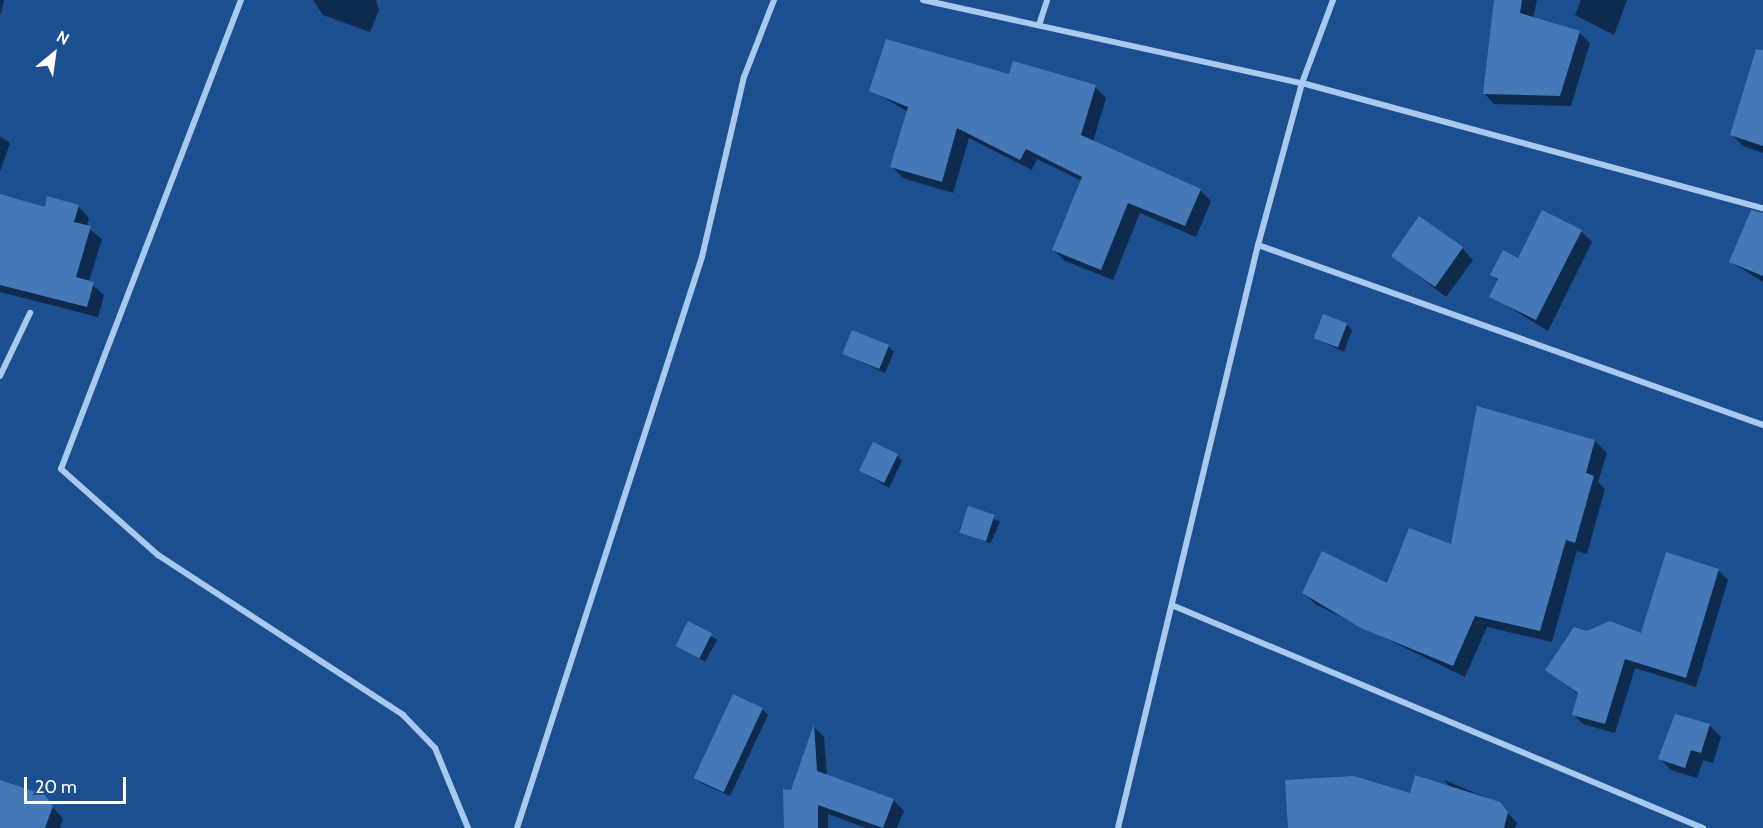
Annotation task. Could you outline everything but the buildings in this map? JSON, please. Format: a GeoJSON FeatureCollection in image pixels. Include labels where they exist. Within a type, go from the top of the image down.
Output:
{"type":"FeatureCollection","features":[{"type":"Feature","properties":{"kind":"street"},"geometry":{"type":"LineString","coordinates":[[241,0],[61,469],[158,555],[403,715],[435,748],[468,828]]}},
{"type":"Feature","properties":{"kind":"street"},"geometry":{"type":"LineString","coordinates":[[517,828],[702,257],[744,76],[774,0]]}},
{"type":"Feature","properties":{"kind":"street"},"geometry":{"type":"LineString","coordinates":[[923,0],[1040,22],[1182,60],[1302,83],[1763,208]]}},
{"type":"Feature","properties":{"kind":"street"},"geometry":{"type":"LineString","coordinates":[[1040,22],[1047,0]]}},
{"type":"Feature","properties":{"kind":"street"},"geometry":{"type":"LineString","coordinates":[[1118,828],[1174,606],[1258,245],[1302,83],[1333,0]]}},
{"type":"Feature","properties":{"kind":"street"},"geometry":{"type":"LineString","coordinates":[[1258,245],[1763,425]]}},
{"type":"Feature","properties":{"kind":"street"},"geometry":{"type":"LineString","coordinates":[[0,376],[30,313]]}},
{"type":"Feature","properties":{"kind":"street"},"geometry":{"type":"LineString","coordinates":[[1174,606],[1703,828]]}}]}
